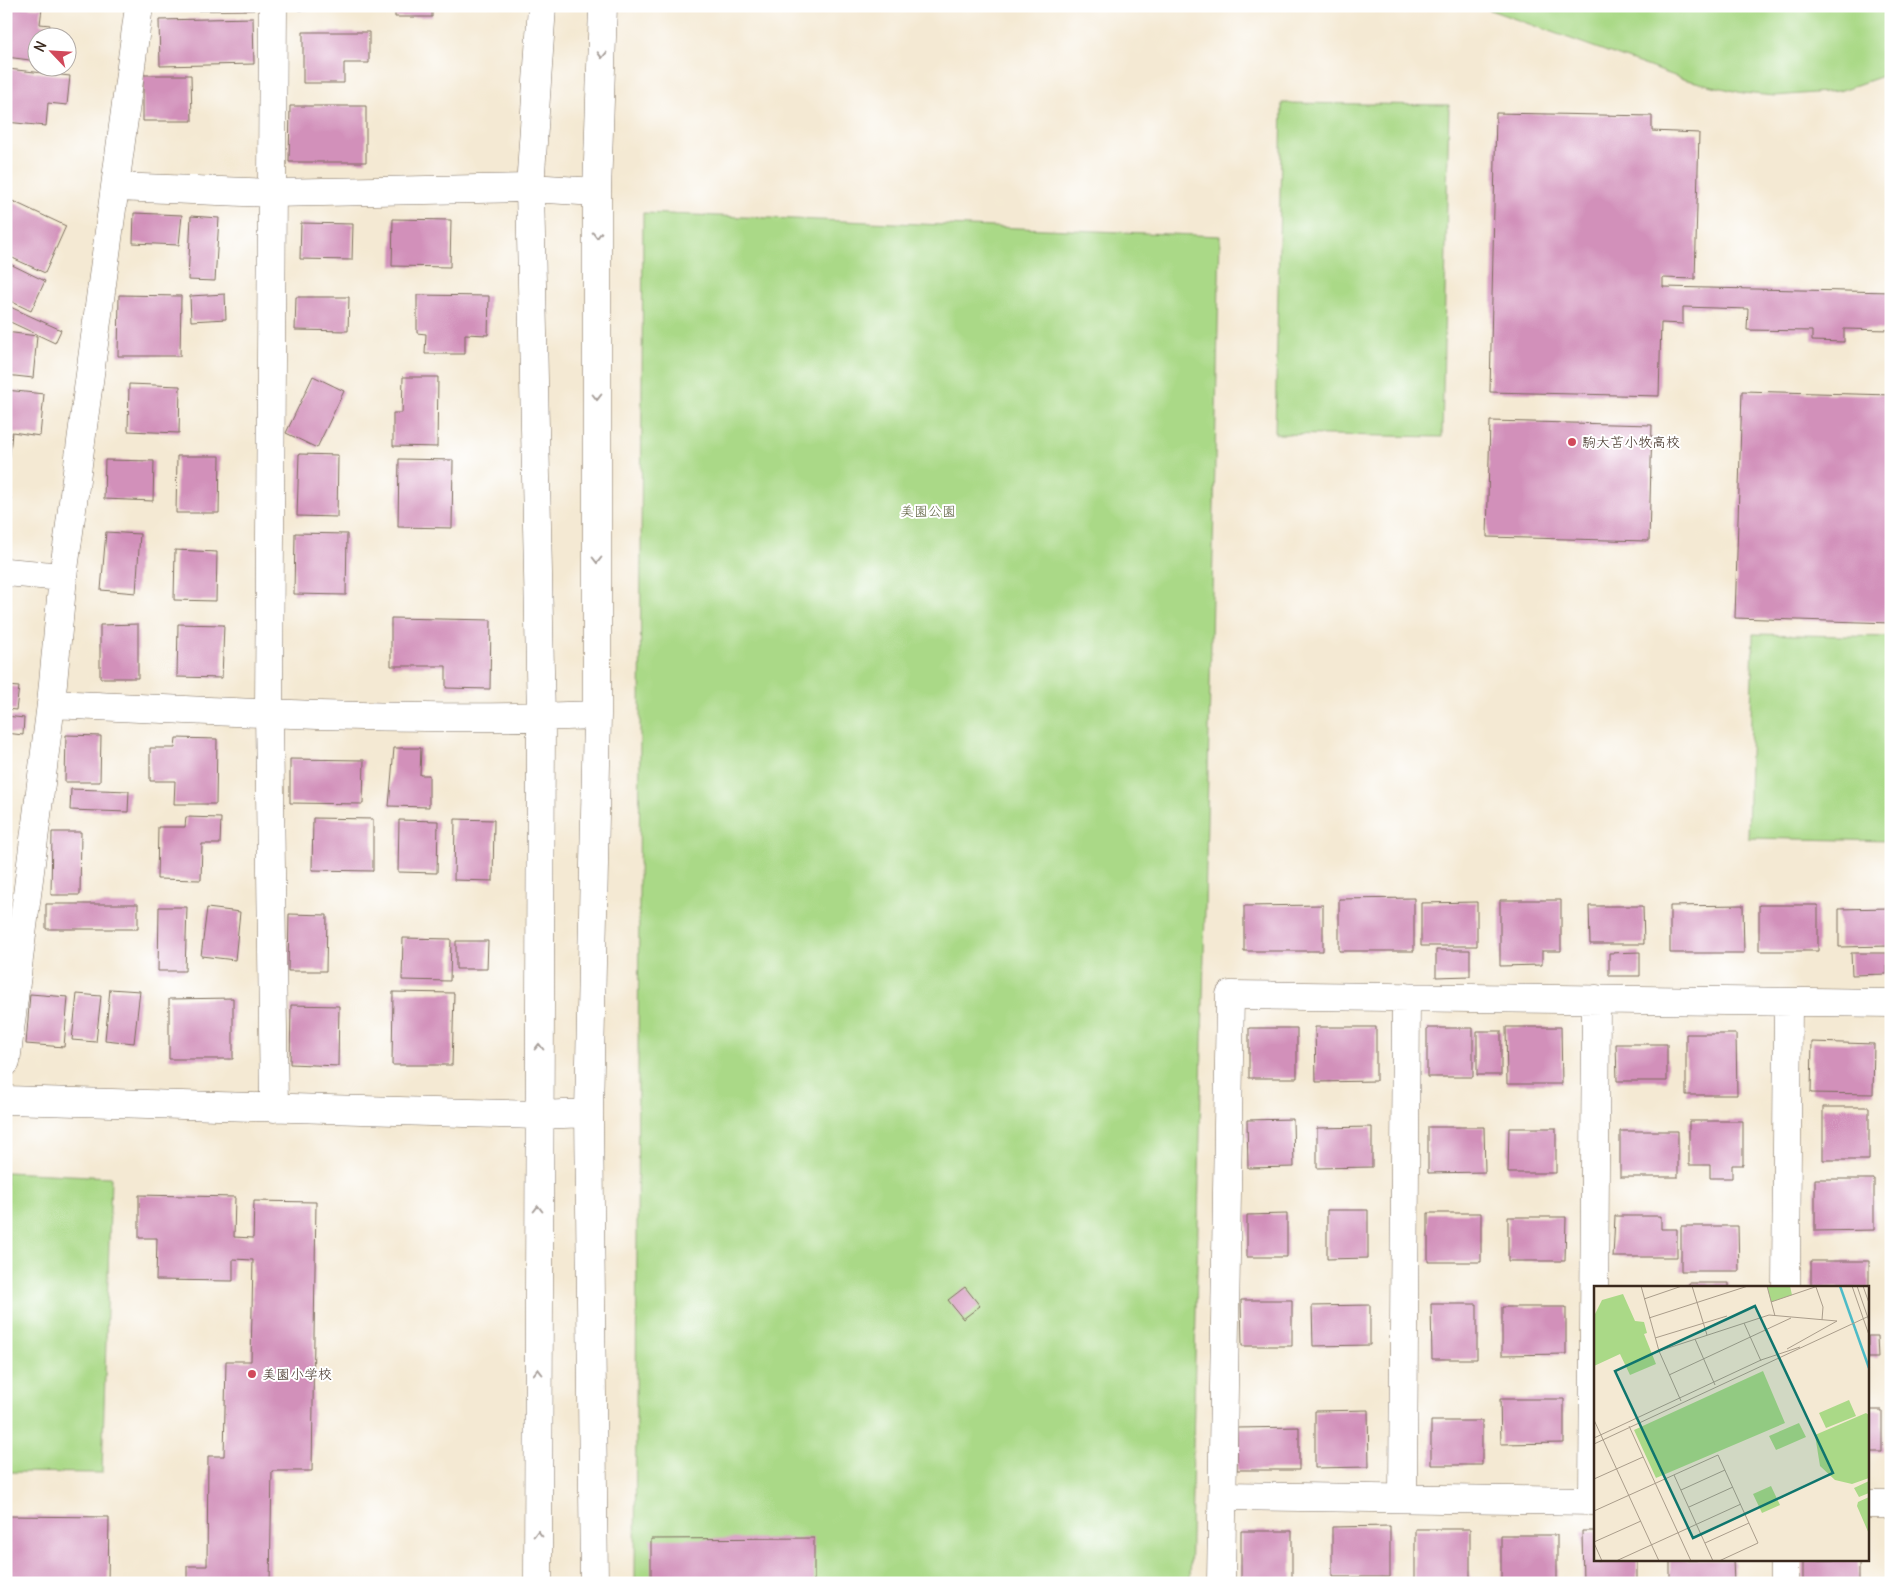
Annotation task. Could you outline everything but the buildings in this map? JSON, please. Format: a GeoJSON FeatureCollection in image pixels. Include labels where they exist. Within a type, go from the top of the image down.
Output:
{"type":"FeatureCollection","features":[{"type":"Feature","properties":{"kind":"street"},"geometry":{"type":"LineString","coordinates":[[6,1062],[51,704],[63,577],[139,6]]}},
{"type":"Feature","properties":{"kind":"street"},"geometry":{"type":"LineString","coordinates":[[272,6],[269,713],[274,1108]]}},
{"type":"Feature","properties":{"kind":"street"},"geometry":{"type":"LineString","coordinates":[[538,1583],[538,1115],[541,717],[530,188],[542,6]]}},
{"type":"Feature","properties":{"kind":"street"},"geometry":{"type":"LineString","coordinates":[[594,1583],[590,1114],[597,715],[597,192],[604,6]]}},
{"type":"Feature","properties":{"kind":"street"},"geometry":{"type":"LineString","coordinates":[[115,187],[272,193],[530,188],[597,192]]}},
{"type":"Feature","properties":{"kind":"street"},"geometry":{"type":"LineString","coordinates":[[6,572],[63,577]]}},
{"type":"Feature","properties":{"kind":"street"},"geometry":{"type":"LineString","coordinates":[[51,704],[269,713],[541,717],[597,715]]}},
{"type":"Feature","properties":{"kind":"street"},"geometry":{"type":"LineString","coordinates":[[1221,1583],[1230,995],[1891,1003]]}},
{"type":"Feature","properties":{"kind":"street"},"geometry":{"type":"LineString","coordinates":[[1403,1498],[1406,997]]}},
{"type":"Feature","properties":{"kind":"street"},"geometry":{"type":"LineString","coordinates":[[1595,1286],[1596,1000]]}},
{"type":"Feature","properties":{"kind":"street"},"geometry":{"type":"LineString","coordinates":[[1786,1286],[1788,1002]]}},
{"type":"Feature","properties":{"kind":"street"},"geometry":{"type":"LineString","coordinates":[[6,1100],[538,1115],[590,1114]]}},
{"type":"Feature","properties":{"kind":"street"},"geometry":{"type":"LineString","coordinates":[[1223,1496],[1594,1501]]}},
{"type":"Feature","properties":{"kind":"street"},"geometry":{"type":"LineString","coordinates":[[1870,1504],[1891,1504]]}},
{"type":"Feature","properties":{"kind":"street"},"geometry":{"type":"LineString","coordinates":[[1784,1562],[1784,1583]]}},
{"type":"Feature","properties":{"kind":"green space"},"geometry":{"type":"Polygon","coordinates":[[[1479,6],[1891,6],[1891,73],[1839,91],[1775,96],[1743,93],[1683,79],[1479,6]]]}},
{"type":"Feature","properties":{"kind":"green space"},"geometry":{"type":"Polygon","coordinates":[[[1282,103],[1449,105],[1442,437],[1275,434],[1282,103]]]}},
{"type":"Feature","properties":{"kind":"green space","name":"美園公園"},"geometry":{"type":"Polygon","coordinates":[[[643,213],[1220,236],[1190,1583],[635,1583],[643,213]]]}},
{"type":"Feature","properties":{"kind":"green space"},"geometry":{"type":"Polygon","coordinates":[[[1753,634],[1891,637],[1891,841],[1748,838],[1753,634]]]}},
{"type":"Feature","properties":{"kind":"green space"},"geometry":{"type":"Polygon","coordinates":[[[6,1172],[111,1177],[102,1473],[6,1472],[6,1172]]]}},
{"type":"Feature","properties":{"kind":"place","name":"駒大苫小牧高校"},"geometry":{"type":"Point","coordinates":[1572,442]}},
{"type":"Feature","properties":{"kind":"place","name":"美園小学校"},"geometry":{"type":"Point","coordinates":[252,1374]}}]}
